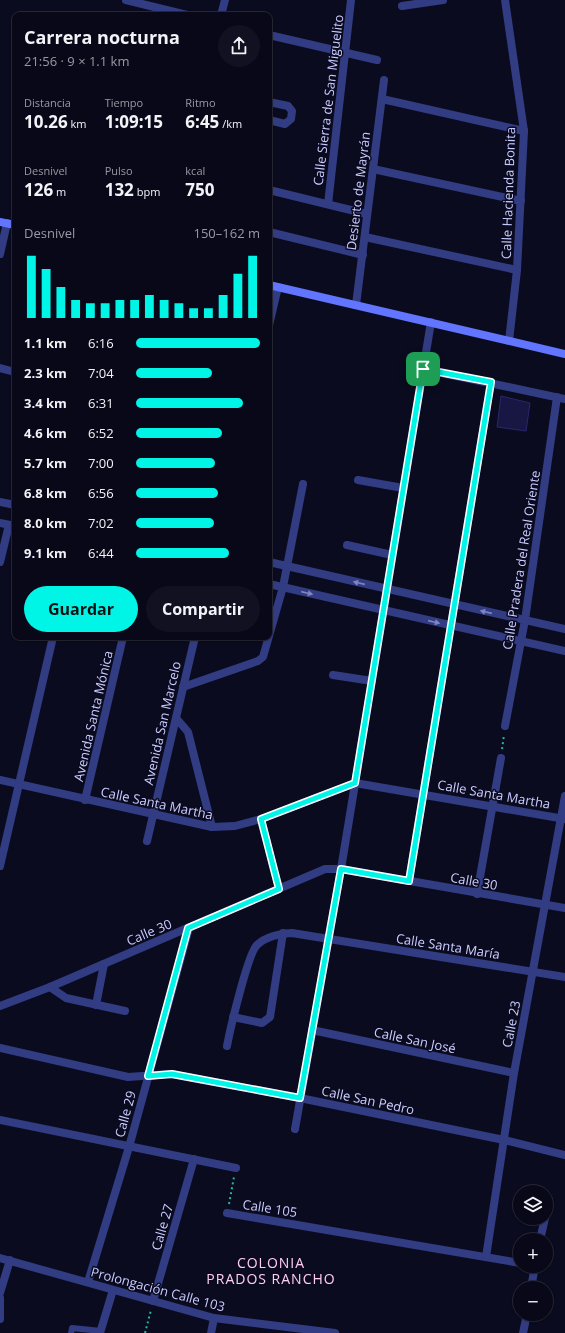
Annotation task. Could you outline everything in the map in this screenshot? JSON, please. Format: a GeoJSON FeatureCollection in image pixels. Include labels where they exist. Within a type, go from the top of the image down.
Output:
{"type":"FeatureCollection","features":[{"type":"Feature","properties":{"kind":"main road"},"geometry":{"type":"LineString","coordinates":[[272,285],[565,354]]}},
{"type":"Feature","properties":{"kind":"street"},"geometry":{"type":"LineString","coordinates":[[130,0],[176,12]]}},
{"type":"Feature","properties":{"kind":"street"},"geometry":{"type":"LineString","coordinates":[[221,12],[225,0]]}},
{"type":"Feature","properties":{"kind":"street","name":"Calle Sierra de San Miguelito"},"geometry":{"type":"LineString","coordinates":[[328,204],[351,0]]}},
{"type":"Feature","properties":{"kind":"street"},"geometry":{"type":"LineString","coordinates":[[402,6],[443,0]]}},
{"type":"Feature","properties":{"kind":"street","name":"Calle Hacienda Bonita"},"geometry":{"type":"LineString","coordinates":[[506,0],[524,130],[517,270],[510,341]]}},
{"type":"Feature","properties":{"kind":"street"},"geometry":{"type":"LineString","coordinates":[[272,35],[377,60]]}},
{"type":"Feature","properties":{"kind":"street","name":"Desierto de Mayrán"},"geometry":{"type":"LineString","coordinates":[[356,305],[384,80]]}},
{"type":"Feature","properties":{"kind":"street"},"geometry":{"type":"LineString","coordinates":[[382,99],[524,130]]}},
{"type":"Feature","properties":{"kind":"street"},"geometry":{"type":"LineString","coordinates":[[272,103],[288,106],[292,112],[291,119],[285,124],[272,121]]}},
{"type":"Feature","properties":{"kind":"street"},"geometry":{"type":"LineString","coordinates":[[373,169],[521,201]]}},
{"type":"Feature","properties":{"kind":"street"},"geometry":{"type":"LineString","coordinates":[[272,191],[367,214]]}},
{"type":"Feature","properties":{"kind":"street"},"geometry":{"type":"LineString","coordinates":[[0,254],[7,224]]}},
{"type":"Feature","properties":{"kind":"street"},"geometry":{"type":"LineString","coordinates":[[272,233],[362,255]]}},
{"type":"Feature","properties":{"kind":"street"},"geometry":{"type":"LineString","coordinates":[[365,236],[517,270]]}},
{"type":"Feature","properties":{"kind":"street"},"geometry":{"type":"LineString","coordinates":[[272,312],[278,287]]}},
{"type":"Feature","properties":{"kind":"street"},"geometry":{"type":"LineString","coordinates":[[295,1129],[341,869],[430,322]]}},
{"type":"Feature","properties":{"kind":"street"},"geometry":{"type":"LineString","coordinates":[[0,368],[12,371]]}},
{"type":"Feature","properties":{"kind":"street"},"geometry":{"type":"LineString","coordinates":[[423,369],[491,382],[561,398]]}},
{"type":"Feature","properties":{"kind":"street"},"geometry":{"type":"LineString","coordinates":[[409,881],[491,382]]}},
{"type":"Feature","properties":{"kind":"street","name":"Calle Pradera del Real Oriente"},"geometry":{"type":"LineString","coordinates":[[505,726],[521,641],[561,398]]}},
{"type":"Feature","properties":{"kind":"street"},"geometry":{"type":"LineString","coordinates":[[358,480],[403,488]]}},
{"type":"Feature","properties":{"kind":"street"},"geometry":{"type":"LineString","coordinates":[[272,626],[283,587],[303,484]]}},
{"type":"Feature","properties":{"kind":"street"},"geometry":{"type":"LineString","coordinates":[[0,502],[12,504]]}},
{"type":"Feature","properties":{"kind":"street"},"geometry":{"type":"LineString","coordinates":[[0,523],[12,525],[0,562]]}},
{"type":"Feature","properties":{"kind":"street"},"geometry":{"type":"LineString","coordinates":[[347,546],[392,555]]}},
{"type":"Feature","properties":{"kind":"street"},"geometry":{"type":"LineString","coordinates":[[272,563],[565,629]]}},
{"type":"Feature","properties":{"kind":"street"},"geometry":{"type":"LineString","coordinates":[[272,585],[565,651]]}},
{"type":"Feature","properties":{"kind":"street"},"geometry":{"type":"LineString","coordinates":[[0,866],[52,640]]}},
{"type":"Feature","properties":{"kind":"street","name":"Avenida Santa Mónica"},"geometry":{"type":"LineString","coordinates":[[85,800],[122,640]]}},
{"type":"Feature","properties":{"kind":"street","name":"Avenida San Marcelo"},"geometry":{"type":"LineString","coordinates":[[147,841],[194,640]]}},
{"type":"Feature","properties":{"kind":"street"},"geometry":{"type":"LineString","coordinates":[[183,687],[258,661],[263,657],[268,640]]}},
{"type":"Feature","properties":{"kind":"street"},"geometry":{"type":"LineString","coordinates":[[333,675],[372,681]]}},
{"type":"Feature","properties":{"kind":"street"},"geometry":{"type":"LineString","coordinates":[[176,718],[188,732],[212,827]]}},
{"type":"Feature","properties":{"kind":"street"},"geometry":{"type":"LineString","coordinates":[[476,894],[494,806],[501,758]]}},
{"type":"Feature","properties":{"kind":"street","name":"Calle Santa Martha"},"geometry":{"type":"LineString","coordinates":[[0,780],[152,815],[212,827],[235,826],[261,819],[355,783],[563,819]]}},
{"type":"Feature","properties":{"kind":"street","name":"Calle 23"},"geometry":{"type":"LineString","coordinates":[[486,1257],[514,1073],[545,904],[563,819],[565,796]]}},
{"type":"Feature","properties":{"kind":"street"},"geometry":{"type":"LineString","coordinates":[[261,819],[279,889]]}},
{"type":"Feature","properties":{"kind":"street","name":"Calle 30"},"geometry":{"type":"LineString","coordinates":[[0,1006],[50,987],[325,869],[341,869],[476,894],[565,908]]}},
{"type":"Feature","properties":{"kind":"street","name":"Calle 29"},"geometry":{"type":"LineString","coordinates":[[88,1282],[129,1147],[188,928]]}},
{"type":"Feature","properties":{"kind":"street"},"geometry":{"type":"LineString","coordinates":[[233,1017],[262,1023],[270,1017],[283,933]]}},
{"type":"Feature","properties":{"kind":"street"},"geometry":{"type":"LineString","coordinates":[[227,1046],[233,1017],[253,950],[263,941],[283,933]]}},
{"type":"Feature","properties":{"kind":"street","name":"Calle Santa María"},"geometry":{"type":"LineString","coordinates":[[283,933],[292,933],[565,977]]}},
{"type":"Feature","properties":{"kind":"street"},"geometry":{"type":"LineString","coordinates":[[96,1005],[104,964]]}},
{"type":"Feature","properties":{"kind":"street"},"geometry":{"type":"LineString","coordinates":[[50,987],[66,998],[125,1011]]}},
{"type":"Feature","properties":{"kind":"street","name":"Calle San José"},"geometry":{"type":"LineString","coordinates":[[312,1030],[514,1073]]}},
{"type":"Feature","properties":{"kind":"street","name":"Calle San Pedro"},"geometry":{"type":"LineString","coordinates":[[0,1048],[128,1077],[172,1074],[300,1098],[504,1140],[565,1155]]}},
{"type":"Feature","properties":{"kind":"street"},"geometry":{"type":"LineString","coordinates":[[0,1120],[236,1168]]}},
{"type":"Feature","properties":{"kind":"street","name":"Calle 27"},"geometry":{"type":"LineString","coordinates":[[153,1301],[194,1159]]}},
{"type":"Feature","properties":{"kind":"street","name":"Calle 105"},"geometry":{"type":"LineString","coordinates":[[227,1213],[513,1262]]}},
{"type":"Feature","properties":{"kind":"street","name":"Prolongación Calle 103"},"geometry":{"type":"LineString","coordinates":[[0,1258],[214,1318],[335,1333]]}},
{"type":"Feature","properties":{"kind":"street"},"geometry":{"type":"LineString","coordinates":[[0,1293],[10,1260]]}},
{"type":"Feature","properties":{"kind":"street"},"geometry":{"type":"LineString","coordinates":[[101,1332],[114,1290]]}},
{"type":"Feature","properties":{"kind":"street"},"geometry":{"type":"LineString","coordinates":[[0,1298],[0,1319]]}},
{"type":"Feature","properties":{"kind":"street"},"geometry":{"type":"LineString","coordinates":[[211,1333],[214,1318]]}},
{"type":"Feature","properties":{"kind":"street"},"geometry":{"type":"LineString","coordinates":[[523,1333],[526,1321]]}},
{"type":"Feature","properties":{"kind":"lane"},"geometry":{"type":"LineString","coordinates":[[71,1333],[72,1328],[101,1332]]}},
{"type":"Feature","properties":{"kind":"path"},"geometry":{"type":"LineString","coordinates":[[501,758],[505,726]]}},
{"type":"Feature","properties":{"kind":"path","name":"Calle 105"},"geometry":{"type":"LineString","coordinates":[[227,1213],[236,1168]]}},
{"type":"Feature","properties":{"kind":"path"},"geometry":{"type":"LineString","coordinates":[[144,1333],[153,1301]]}},
{"type":"Feature","properties":{"kind":"building"},"geometry":{"type":"Polygon","coordinates":[[[501,396],[530,403],[526,431],[497,427],[501,396]]]}},
{"type":"Feature","properties":{"kind":"district","name":"COLONIA PRADOS RANCHO"},"geometry":{"type":"Point","coordinates":[271,1272]}},
{"type":"Feature","properties":{"kind":"route"},"geometry":{"type":"LineString","coordinates":[[423,369],[491,382],[409,881],[341,869],[300,1098],[172,1074],[148,1076],[188,928],[279,889],[261,819],[355,783],[423,369]]}}]}
